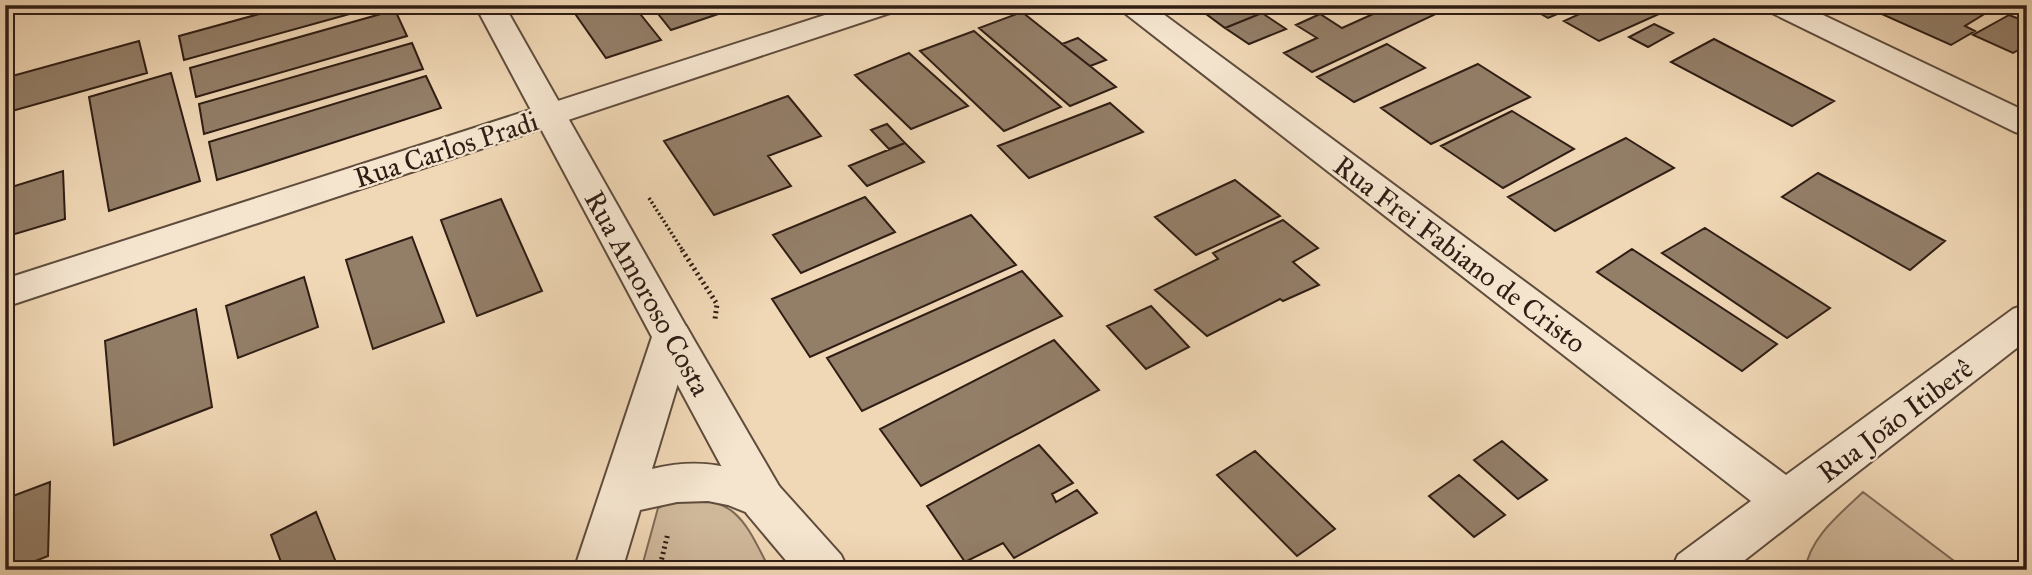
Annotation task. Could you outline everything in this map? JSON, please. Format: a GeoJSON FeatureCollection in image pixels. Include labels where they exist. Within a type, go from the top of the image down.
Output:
{"type":"FeatureCollection","features":[{"type":"Feature","properties":{"kind":"street","name":"Rua Amoroso Costa"},"geometry":{"type":"LineString","coordinates":[[489,5],[763,500],[824,570]]}},
{"type":"Feature","properties":{"kind":"street","name":"Rua Carlos Pradi"},"geometry":{"type":"LineString","coordinates":[[5,293],[886,5]]}},
{"type":"Feature","properties":{"kind":"street","name":"Rua Frei Fabiano de Cristo"},"geometry":{"type":"LineString","coordinates":[[1132,5],[1775,511]]}},
{"type":"Feature","properties":{"kind":"street"},"geometry":{"type":"LineString","coordinates":[[1778,5],[2027,125]]}},
{"type":"Feature","properties":{"kind":"street","name":"Rua João Itiberê"},"geometry":{"type":"LineString","coordinates":[[1695,570],[2027,319]]}},
{"type":"Feature","properties":{"kind":"street"},"geometry":{"type":"LineString","coordinates":[[598,570],[672,337]]}},
{"type":"Feature","properties":{"kind":"street"},"geometry":{"type":"LineString","coordinates":[[621,496],[679,481],[699,479],[720,482],[763,500]]}},
{"type":"Feature","properties":{"kind":"street","name":"Rua João Itiberê"},"geometry":{"type":"LineString","coordinates":[[1720,570],[1775,511]]}},
{"type":"Feature","properties":{"kind":"path"},"geometry":{"type":"LineString","coordinates":[[641,186],[717,304]]}},
{"type":"Feature","properties":{"kind":"path"},"geometry":{"type":"LineString","coordinates":[[659,570],[671,520]]}},
{"type":"Feature","properties":{"kind":"shaded area"},"geometry":{"type":"Polygon","coordinates":[[[1863,492],[1966,570],[1805,570],[1819,537],[1863,492]]]}},
{"type":"Feature","properties":{"kind":"shaded area"},"geometry":{"type":"Polygon","coordinates":[[[678,498],[714,502],[727,508],[746,526],[770,570],[641,570],[658,508],[678,498]]]}},
{"type":"Feature","properties":{"kind":"building"},"geometry":{"type":"Polygon","coordinates":[[[292,5],[382,5],[184,60],[179,36],[292,5]]]}},
{"type":"Feature","properties":{"kind":"building"},"geometry":{"type":"Polygon","coordinates":[[[569,5],[633,5],[661,40],[606,58],[569,5]]]}},
{"type":"Feature","properties":{"kind":"building"},"geometry":{"type":"Polygon","coordinates":[[[651,5],[725,5],[730,10],[671,30],[651,5]]]}},
{"type":"Feature","properties":{"kind":"building"},"geometry":{"type":"Polygon","coordinates":[[[1217,5],[1252,5],[1262,13],[1225,28],[1202,11],[1217,5]]]}},
{"type":"Feature","properties":{"kind":"building"},"geometry":{"type":"Polygon","coordinates":[[[1393,5],[1425,5],[1438,13],[1312,72],[1284,53],[1317,38],[1296,25],[1320,14],[1342,28],[1393,5]]]}},
{"type":"Feature","properties":{"kind":"building"},"geometry":{"type":"Polygon","coordinates":[[[1525,5],[1579,5],[1548,18],[1525,5]]]}},
{"type":"Feature","properties":{"kind":"building"},"geometry":{"type":"Polygon","coordinates":[[[1599,5],[1664,5],[1670,9],[1599,41],[1564,21],[1599,5]]]}},
{"type":"Feature","properties":{"kind":"building"},"geometry":{"type":"Polygon","coordinates":[[[1890,5],[1999,5],[1965,26],[1975,31],[1951,45],[1877,12],[1890,5]]]}},
{"type":"Feature","properties":{"kind":"building"},"geometry":{"type":"Polygon","coordinates":[[[395,10],[407,36],[196,97],[190,68],[395,10]]]}},
{"type":"Feature","properties":{"kind":"building"},"geometry":{"type":"Polygon","coordinates":[[[1022,12],[1116,87],[1070,106],[979,28],[1022,12]]]}},
{"type":"Feature","properties":{"kind":"building"},"geometry":{"type":"Polygon","coordinates":[[[1262,13],[1286,29],[1249,44],[1225,28],[1262,13]]]}},
{"type":"Feature","properties":{"kind":"building"},"geometry":{"type":"Polygon","coordinates":[[[2009,15],[2027,22],[2027,45],[2013,53],[1973,35],[2009,15]]]}},
{"type":"Feature","properties":{"kind":"building"},"geometry":{"type":"Polygon","coordinates":[[[1654,24],[1673,33],[1648,47],[1629,37],[1654,24]]]}},
{"type":"Feature","properties":{"kind":"building"},"geometry":{"type":"Polygon","coordinates":[[[974,31],[1061,107],[1004,131],[920,51],[974,31]]]}},
{"type":"Feature","properties":{"kind":"building"},"geometry":{"type":"Polygon","coordinates":[[[1078,38],[1106,60],[1090,66],[1062,44],[1078,38]]]}},
{"type":"Feature","properties":{"kind":"building"},"geometry":{"type":"Polygon","coordinates":[[[1714,39],[1834,101],[1792,126],[1671,62],[1714,39]]]}},
{"type":"Feature","properties":{"kind":"building"},"geometry":{"type":"Polygon","coordinates":[[[139,41],[147,73],[5,113],[5,78],[139,41]]]}},
{"type":"Feature","properties":{"kind":"building"},"geometry":{"type":"Polygon","coordinates":[[[412,43],[423,69],[204,134],[199,104],[412,43]]]}},
{"type":"Feature","properties":{"kind":"building"},"geometry":{"type":"Polygon","coordinates":[[[1387,44],[1425,68],[1354,102],[1317,77],[1387,44]]]}},
{"type":"Feature","properties":{"kind":"building"},"geometry":{"type":"Polygon","coordinates":[[[909,53],[968,106],[911,129],[855,75],[909,53]]]}},
{"type":"Feature","properties":{"kind":"building"},"geometry":{"type":"Polygon","coordinates":[[[1478,64],[1530,97],[1431,144],[1381,108],[1478,64]]]}},
{"type":"Feature","properties":{"kind":"building"},"geometry":{"type":"Polygon","coordinates":[[[171,73],[200,181],[109,211],[89,97],[171,73]]]}},
{"type":"Feature","properties":{"kind":"building"},"geometry":{"type":"Polygon","coordinates":[[[426,76],[441,108],[217,180],[209,142],[426,76]]]}},
{"type":"Feature","properties":{"kind":"building"},"geometry":{"type":"Polygon","coordinates":[[[788,96],[821,136],[768,156],[791,186],[714,215],[664,141],[788,96]]]}},
{"type":"Feature","properties":{"kind":"building"},"geometry":{"type":"Polygon","coordinates":[[[1110,103],[1143,132],[1029,178],[998,146],[1110,103]]]}},
{"type":"Feature","properties":{"kind":"building"},"geometry":{"type":"Polygon","coordinates":[[[1512,111],[1574,149],[1503,188],[1441,146],[1512,111]]]}},
{"type":"Feature","properties":{"kind":"building"},"geometry":{"type":"Polygon","coordinates":[[[887,124],[905,143],[889,149],[871,130],[887,124]]]}},
{"type":"Feature","properties":{"kind":"building"},"geometry":{"type":"Polygon","coordinates":[[[1626,138],[1674,168],[1555,231],[1508,197],[1626,138]]]}},
{"type":"Feature","properties":{"kind":"building"},"geometry":{"type":"Polygon","coordinates":[[[905,143],[924,162],[867,186],[849,166],[905,143]]]}},
{"type":"Feature","properties":{"kind":"building"},"geometry":{"type":"Polygon","coordinates":[[[63,171],[65,219],[5,237],[5,189],[63,171]]]}},
{"type":"Feature","properties":{"kind":"building"},"geometry":{"type":"Polygon","coordinates":[[[1818,173],[1945,241],[1910,270],[1782,197],[1818,173]]]}},
{"type":"Feature","properties":{"kind":"building"},"geometry":{"type":"Polygon","coordinates":[[[1235,180],[1280,216],[1196,255],[1155,217],[1235,180]]]}},
{"type":"Feature","properties":{"kind":"building"},"geometry":{"type":"Polygon","coordinates":[[[865,197],[895,232],[801,273],[773,235],[865,197]]]}},
{"type":"Feature","properties":{"kind":"building"},"geometry":{"type":"Polygon","coordinates":[[[501,199],[542,291],[477,316],[441,220],[501,199]]]}},
{"type":"Feature","properties":{"kind":"building"},"geometry":{"type":"Polygon","coordinates":[[[971,215],[1016,265],[810,357],[772,299],[971,215]]]}},
{"type":"Feature","properties":{"kind":"building"},"geometry":{"type":"Polygon","coordinates":[[[1283,220],[1318,248],[1293,262],[1319,285],[1283,301],[1280,299],[1207,336],[1155,290],[1218,259],[1213,253],[1283,220]]]}},
{"type":"Feature","properties":{"kind":"building"},"geometry":{"type":"Polygon","coordinates":[[[1705,228],[1830,308],[1787,338],[1662,253],[1705,228]]]}},
{"type":"Feature","properties":{"kind":"building"},"geometry":{"type":"Polygon","coordinates":[[[412,237],[444,322],[373,349],[346,260],[412,237]]]}},
{"type":"Feature","properties":{"kind":"building"},"geometry":{"type":"Polygon","coordinates":[[[1632,249],[1777,344],[1742,371],[1597,272],[1632,249]]]}},
{"type":"Feature","properties":{"kind":"building"},"geometry":{"type":"Polygon","coordinates":[[[1022,271],[1062,316],[862,411],[827,358],[1022,271]]]}},
{"type":"Feature","properties":{"kind":"building"},"geometry":{"type":"Polygon","coordinates":[[[304,277],[318,327],[238,358],[226,306],[304,277]]]}},
{"type":"Feature","properties":{"kind":"building"},"geometry":{"type":"Polygon","coordinates":[[[1151,306],[1189,347],[1146,369],[1107,326],[1151,306]]]}},
{"type":"Feature","properties":{"kind":"building"},"geometry":{"type":"Polygon","coordinates":[[[196,309],[212,407],[114,445],[105,341],[196,309]]]}},
{"type":"Feature","properties":{"kind":"building"},"geometry":{"type":"Polygon","coordinates":[[[1054,340],[1099,390],[921,486],[880,429],[1054,340]]]}},
{"type":"Feature","properties":{"kind":"building"},"geometry":{"type":"Polygon","coordinates":[[[1502,441],[1547,480],[1518,499],[1474,460],[1502,441]]]}},
{"type":"Feature","properties":{"kind":"building"},"geometry":{"type":"Polygon","coordinates":[[[1039,445],[1073,483],[1052,494],[1056,502],[1077,490],[1097,513],[1014,558],[1003,543],[965,562],[927,506],[1039,445]]]}},
{"type":"Feature","properties":{"kind":"building"},"geometry":{"type":"Polygon","coordinates":[[[1255,451],[1335,529],[1297,556],[1217,475],[1255,451]]]}},
{"type":"Feature","properties":{"kind":"building"},"geometry":{"type":"Polygon","coordinates":[[[1459,475],[1505,515],[1474,537],[1429,496],[1459,475]]]}},
{"type":"Feature","properties":{"kind":"building"},"geometry":{"type":"Polygon","coordinates":[[[50,482],[48,556],[13,570],[5,570],[5,499],[50,482]]]}},
{"type":"Feature","properties":{"kind":"building"},"geometry":{"type":"Polygon","coordinates":[[[316,512],[339,570],[284,570],[271,535],[316,512]]]}}]}
